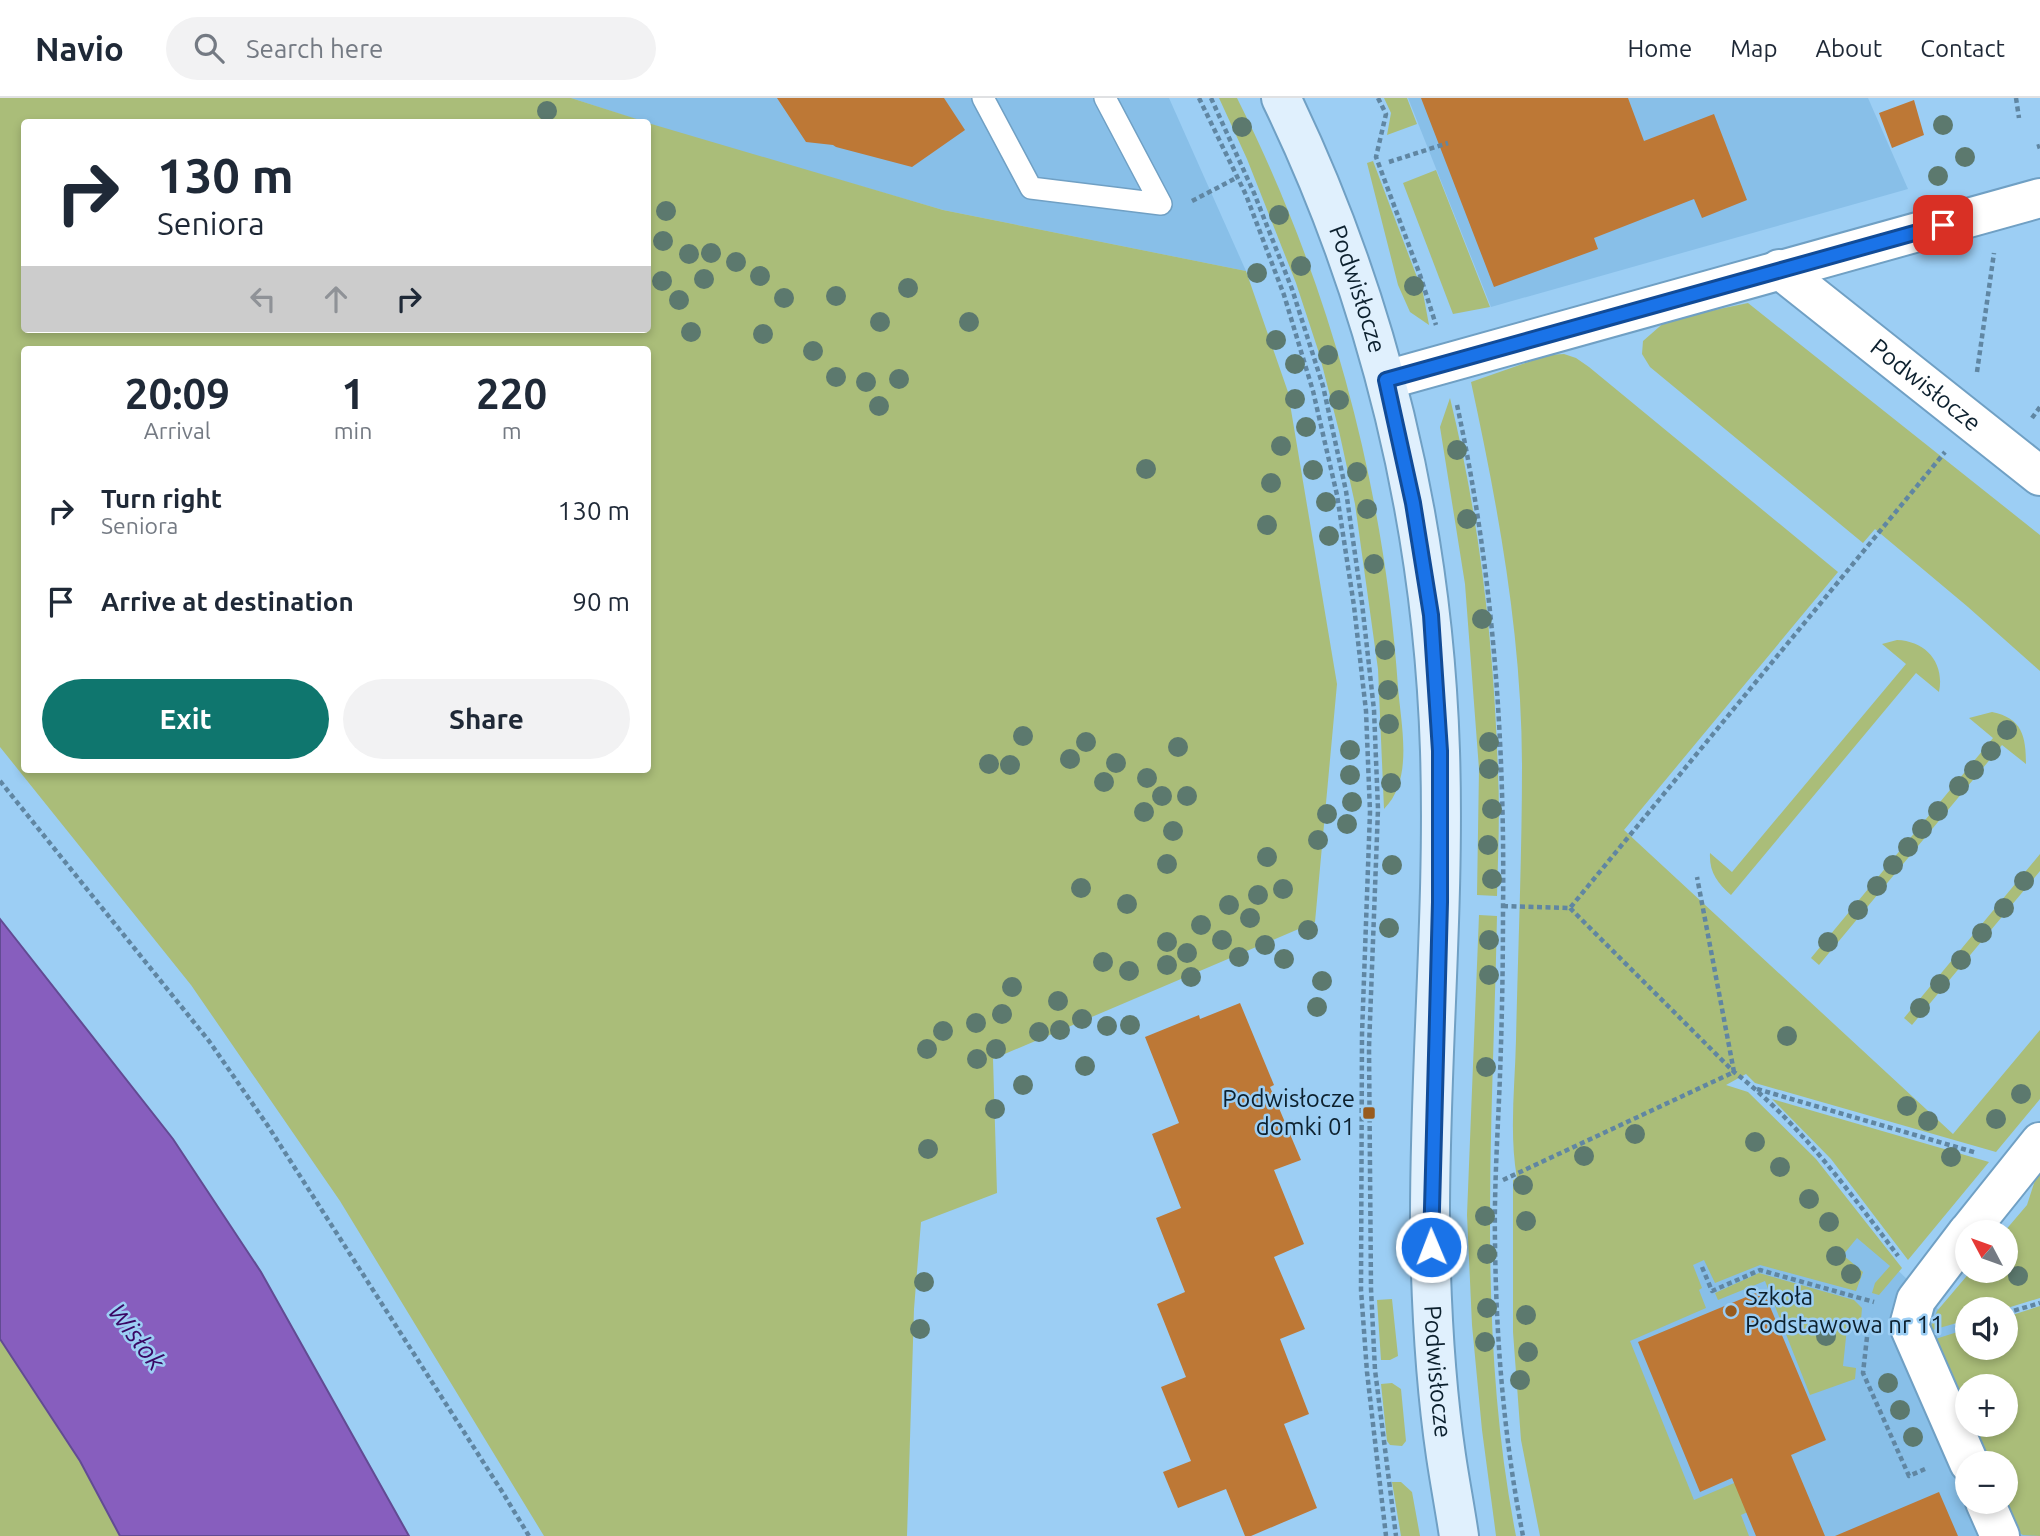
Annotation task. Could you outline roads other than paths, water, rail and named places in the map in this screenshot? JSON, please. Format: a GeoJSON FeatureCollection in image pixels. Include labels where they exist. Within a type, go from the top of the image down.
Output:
{"type":"FeatureCollection","features":[{"type":"Feature","properties":{"kind":"street","name":"Podwisłocze"},"geometry":{"type":"LineString","coordinates":[[1281,98],[1308,153],[1340,235],[1386,380],[1413,503],[1431,615],[1440,751],[1440,902],[1431,1250],[1439,1399],[1459,1536]]}},
{"type":"Feature","properties":{"kind":"street"},"geometry":{"type":"LineString","coordinates":[[1386,380],[2040,198]]}},
{"type":"Feature","properties":{"kind":"street","name":"Podwisłocze"},"geometry":{"type":"LineString","coordinates":[[1779,269],[2040,476]]}},
{"type":"Feature","properties":{"kind":"street"},"geometry":{"type":"LineString","coordinates":[[1977,1220],[2031,1153]]}},
{"type":"Feature","properties":{"kind":"street"},"geometry":{"type":"LineString","coordinates":[[1955,1247],[1916,1300],[1909,1326],[1964,1451]]}},
{"type":"Feature","properties":{"kind":"street"},"geometry":{"type":"LineString","coordinates":[[1990,1514],[2000,1536]]}},
{"type":"Feature","properties":{"kind":"lane"},"geometry":{"type":"LineString","coordinates":[[983,98],[1031,188],[1161,204],[1105,98]]}},
{"type":"Feature","properties":{"kind":"water","name":"Wisłok"},"geometry":{"type":"Polygon","coordinates":[[[0,919],[173,1139],[261,1272],[409,1536],[120,1536],[80,1461],[0,1339],[0,919]]]}},
{"type":"Feature","properties":{"kind":"place","name":"Podwisłocze domki 01"},"geometry":{"type":"Point","coordinates":[1369,1113]}},
{"type":"Feature","properties":{"kind":"place","name":"Szkoła Podstawowa nr 11"},"geometry":{"type":"Point","coordinates":[1731,1311]}}]}
